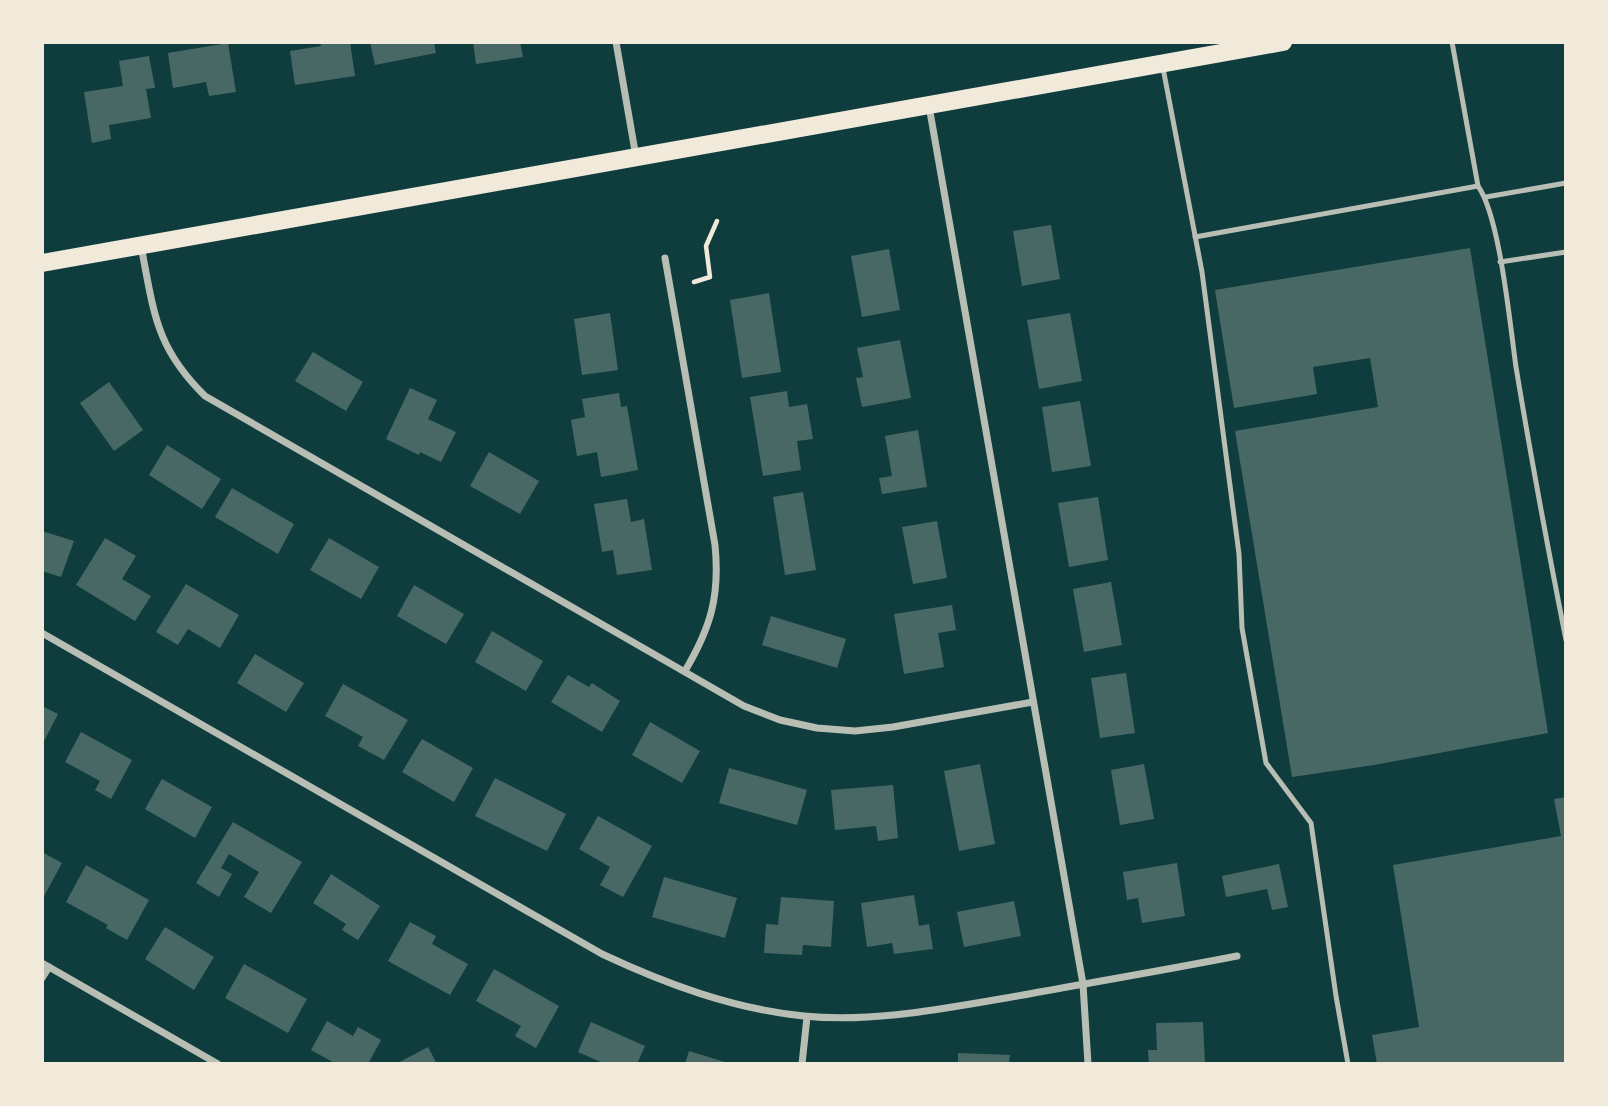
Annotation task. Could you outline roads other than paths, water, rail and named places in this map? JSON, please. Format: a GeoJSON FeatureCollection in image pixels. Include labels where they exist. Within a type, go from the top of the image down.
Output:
{"type":"FeatureCollection","features":[{"type":"Feature","properties":{"kind":"main road"},"geometry":{"type":"LineString","coordinates":[[42,263],[1283,42]]}},
{"type":"Feature","properties":{"kind":"street"},"geometry":{"type":"LineString","coordinates":[[615,42],[636,158]]}},
{"type":"Feature","properties":{"kind":"street"},"geometry":{"type":"LineString","coordinates":[[929,105],[1083,984],[1088,1064]]}},
{"type":"Feature","properties":{"kind":"street"},"geometry":{"type":"LineString","coordinates":[[141,246],[160,332],[170,356],[185,377],[205,396],[744,706],[780,720],[817,728],[855,731],[893,727],[1033,702]]}},
{"type":"Feature","properties":{"kind":"street"},"geometry":{"type":"LineString","coordinates":[[665,258],[715,545],[718,576],[715,603],[706,631],[685,671]]}},
{"type":"Feature","properties":{"kind":"street"},"geometry":{"type":"LineString","coordinates":[[42,633],[602,954],[652,978],[706,996],[760,1010],[807,1017],[874,1016],[939,1009],[1237,956]]}},
{"type":"Feature","properties":{"kind":"street"},"geometry":{"type":"LineString","coordinates":[[42,978],[45,965],[218,1064]]}},
{"type":"Feature","properties":{"kind":"street"},"geometry":{"type":"LineString","coordinates":[[802,1064],[807,1017]]}},
{"type":"Feature","properties":{"kind":"lane"},"geometry":{"type":"LineString","coordinates":[[1452,42],[1478,186],[1486,197],[1500,262],[1524,415],[1566,638]]}},
{"type":"Feature","properties":{"kind":"lane"},"geometry":{"type":"LineString","coordinates":[[1162,65],[1202,272],[1239,554],[1242,628],[1265,762],[1311,823],[1348,1064]]}},
{"type":"Feature","properties":{"kind":"lane"},"geometry":{"type":"LineString","coordinates":[[1486,197],[1566,183]]}},
{"type":"Feature","properties":{"kind":"lane"},"geometry":{"type":"LineString","coordinates":[[1195,237],[1478,186]]}},
{"type":"Feature","properties":{"kind":"lane"},"geometry":{"type":"LineString","coordinates":[[1500,262],[1566,252]]}}]}
